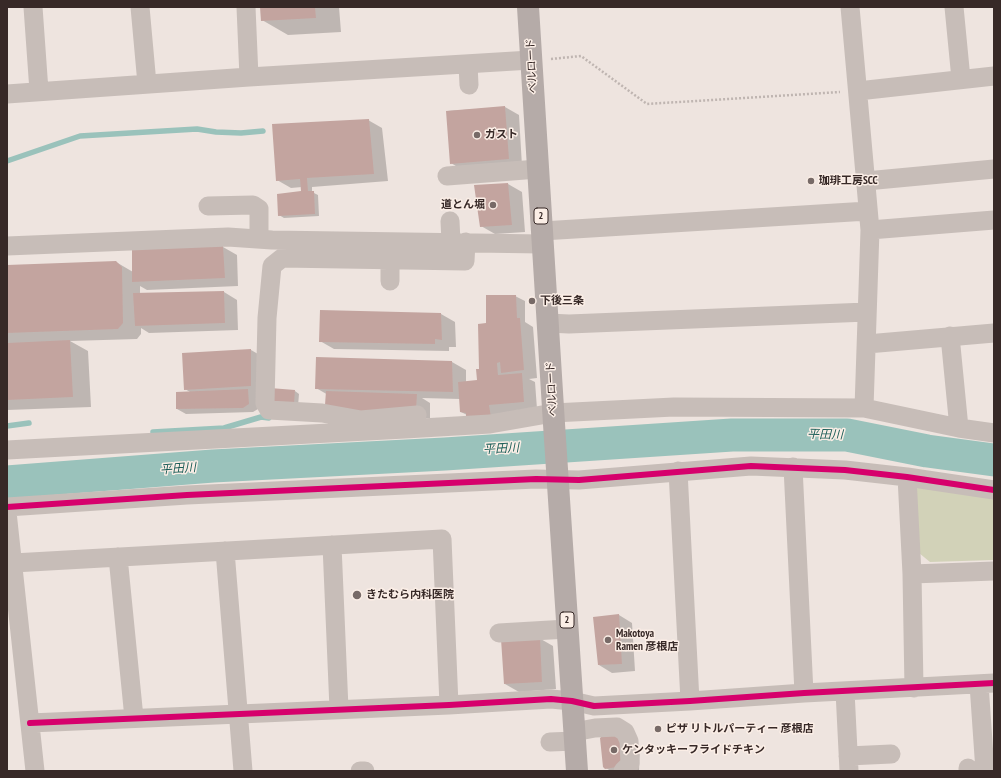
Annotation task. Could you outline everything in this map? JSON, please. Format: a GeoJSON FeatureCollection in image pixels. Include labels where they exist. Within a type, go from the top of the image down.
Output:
{"type":"FeatureCollection","features":[{"type":"Feature","properties":{"kind":"main road","name":"ベルロード"},"geometry":{"type":"LineString","coordinates":[[528,7],[541,59],[538,169],[577,771]]}},
{"type":"Feature","properties":{"kind":"street"},"geometry":{"type":"LineString","coordinates":[[34,7],[39,91]]}},
{"type":"Feature","properties":{"kind":"street"},"geometry":{"type":"LineString","coordinates":[[140,7],[147,84]]}},
{"type":"Feature","properties":{"kind":"street"},"geometry":{"type":"LineString","coordinates":[[246,7],[249,77]]}},
{"type":"Feature","properties":{"kind":"street"},"geometry":{"type":"LineString","coordinates":[[850,7],[870,230],[864,408]]}},
{"type":"Feature","properties":{"kind":"street"},"geometry":{"type":"LineString","coordinates":[[954,7],[961,79]]}},
{"type":"Feature","properties":{"kind":"street"},"geometry":{"type":"LineString","coordinates":[[7,94],[541,59]]}},
{"type":"Feature","properties":{"kind":"street"},"geometry":{"type":"LineString","coordinates":[[468,64],[469,85]]}},
{"type":"Feature","properties":{"kind":"street"},"geometry":{"type":"LineString","coordinates":[[858,91],[994,76]]}},
{"type":"Feature","properties":{"kind":"street"},"geometry":{"type":"LineString","coordinates":[[447,176],[538,169]]}},
{"type":"Feature","properties":{"kind":"street"},"geometry":{"type":"LineString","coordinates":[[866,181],[994,169]]}},
{"type":"Feature","properties":{"kind":"street"},"geometry":{"type":"LineString","coordinates":[[208,206],[253,205],[259,209],[260,239]]}},
{"type":"Feature","properties":{"kind":"street"},"geometry":{"type":"LineString","coordinates":[[7,246],[228,237],[260,239],[458,242],[542,238],[868,211]]}},
{"type":"Feature","properties":{"kind":"street"},"geometry":{"type":"LineString","coordinates":[[870,230],[994,220]]}},
{"type":"Feature","properties":{"kind":"street"},"geometry":{"type":"LineString","coordinates":[[418,415],[361,420],[322,413],[269,410],[265,403],[267,318],[272,266],[282,258],[465,261],[450,221]]}},
{"type":"Feature","properties":{"kind":"street"},"geometry":{"type":"LineString","coordinates":[[390,260],[390,281]]}},
{"type":"Feature","properties":{"kind":"street"},"geometry":{"type":"LineString","coordinates":[[548,323],[569,324],[867,312]]}},
{"type":"Feature","properties":{"kind":"street"},"geometry":{"type":"LineString","coordinates":[[867,344],[994,333]]}},
{"type":"Feature","properties":{"kind":"street"},"geometry":{"type":"LineString","coordinates":[[950,336],[959,428]]}},
{"type":"Feature","properties":{"kind":"street"},"geometry":{"type":"LineString","coordinates":[[7,450],[490,424],[674,407],[864,408],[959,428],[994,433]]}},
{"type":"Feature","properties":{"kind":"street"},"geometry":{"type":"LineString","coordinates":[[7,507],[210,494],[536,478],[557,474],[579,480],[750,466],[845,470],[907,477],[994,490]]}},
{"type":"Feature","properties":{"kind":"street"},"geometry":{"type":"LineString","coordinates":[[793,467],[804,693]]}},
{"type":"Feature","properties":{"kind":"street"},"geometry":{"type":"LineString","coordinates":[[678,471],[690,701]]}},
{"type":"Feature","properties":{"kind":"street"},"geometry":{"type":"LineString","coordinates":[[907,477],[912,574],[914,688]]}},
{"type":"Feature","properties":{"kind":"street"},"geometry":{"type":"LineString","coordinates":[[7,512],[35,771]]}},
{"type":"Feature","properties":{"kind":"street"},"geometry":{"type":"LineString","coordinates":[[13,562],[442,540],[449,705]]}},
{"type":"Feature","properties":{"kind":"street"},"geometry":{"type":"LineString","coordinates":[[332,545],[339,709]]}},
{"type":"Feature","properties":{"kind":"street"},"geometry":{"type":"LineString","coordinates":[[225,551],[243,771]]}},
{"type":"Feature","properties":{"kind":"street"},"geometry":{"type":"LineString","coordinates":[[118,557],[134,718]]}},
{"type":"Feature","properties":{"kind":"street"},"geometry":{"type":"LineString","coordinates":[[912,574],[994,571]]}},
{"type":"Feature","properties":{"kind":"street"},"geometry":{"type":"LineString","coordinates":[[499,633],[567,629]]}},
{"type":"Feature","properties":{"kind":"street"},"geometry":{"type":"LineString","coordinates":[[30,723],[238,714],[319,715],[339,709],[360,713],[449,705],[496,696],[572,701],[594,706],[804,693],[986,684],[973,770]]}},
{"type":"Feature","properties":{"kind":"street"},"geometry":{"type":"LineString","coordinates":[[845,691],[849,763],[891,754]]}},
{"type":"Feature","properties":{"kind":"street"},"geometry":{"type":"LineString","coordinates":[[550,742],[574,736],[595,728],[617,727],[625,732],[629,741],[630,764],[623,771]]}},
{"type":"Feature","properties":{"kind":"street"},"geometry":{"type":"LineString","coordinates":[[360,771],[365,771]]}},
{"type":"Feature","properties":{"kind":"path"},"geometry":{"type":"LineString","coordinates":[[541,59],[581,56],[647,104],[858,91]]}},
{"type":"Feature","properties":{"kind":"green space"},"geometry":{"type":"Polygon","coordinates":[[[920,486],[994,496],[994,560],[930,562],[919,553],[915,490],[920,486]]]}},
{"type":"Feature","properties":{"kind":"building"},"geometry":{"type":"Polygon","coordinates":[[[260,7],[315,7],[316,18],[261,21],[260,7]]]}},
{"type":"Feature","properties":{"kind":"building","name":"ガスト"},"geometry":{"type":"Polygon","coordinates":[[[505,106],[509,159],[450,164],[446,111],[505,106]]]}},
{"type":"Feature","properties":{"kind":"building"},"geometry":{"type":"Polygon","coordinates":[[[369,119],[374,174],[307,178],[308,191],[314,191],[315,214],[278,216],[277,194],[301,191],[300,179],[276,181],[272,124],[369,119]]]}},
{"type":"Feature","properties":{"kind":"building","name":"道とん堀"},"geometry":{"type":"Polygon","coordinates":[[[508,183],[512,225],[480,227],[474,185],[508,183]]]}},
{"type":"Feature","properties":{"kind":"building"},"geometry":{"type":"Polygon","coordinates":[[[223,246],[225,278],[132,282],[132,248],[223,246]]]}},
{"type":"Feature","properties":{"kind":"building"},"geometry":{"type":"Polygon","coordinates":[[[116,261],[122,267],[123,323],[118,329],[7,333],[7,265],[116,261]]]}},
{"type":"Feature","properties":{"kind":"building"},"geometry":{"type":"Polygon","coordinates":[[[224,291],[225,323],[135,326],[133,293],[224,291]]]}},
{"type":"Feature","properties":{"kind":"building"},"geometry":{"type":"Polygon","coordinates":[[[486,295],[516,295],[517,318],[520,318],[524,370],[501,373],[500,362],[497,363],[498,375],[522,373],[524,402],[489,405],[491,417],[466,419],[466,413],[460,412],[458,382],[477,380],[476,369],[479,369],[478,324],[486,323],[486,295]]]}},
{"type":"Feature","properties":{"kind":"building"},"geometry":{"type":"Polygon","coordinates":[[[320,310],[441,313],[442,340],[435,339],[435,344],[319,342],[320,310]]]}},
{"type":"Feature","properties":{"kind":"building"},"geometry":{"type":"Polygon","coordinates":[[[70,340],[73,397],[7,400],[7,343],[70,340]]]}},
{"type":"Feature","properties":{"kind":"building"},"geometry":{"type":"Polygon","coordinates":[[[251,349],[251,386],[184,390],[182,353],[251,349]]]}},
{"type":"Feature","properties":{"kind":"building"},"geometry":{"type":"Polygon","coordinates":[[[316,357],[452,361],[453,392],[315,389],[316,357]]]}},
{"type":"Feature","properties":{"kind":"building"},"geometry":{"type":"Polygon","coordinates":[[[270,388],[295,390],[294,404],[271,404],[270,388]]]}},
{"type":"Feature","properties":{"kind":"building"},"geometry":{"type":"Polygon","coordinates":[[[248,389],[249,404],[243,408],[176,409],[176,392],[248,389]]]}},
{"type":"Feature","properties":{"kind":"building"},"geometry":{"type":"Polygon","coordinates":[[[326,391],[417,394],[416,410],[362,415],[325,405],[326,391]]]}},
{"type":"Feature","properties":{"kind":"building","name":"Makotoya Ramen 彦根店"},"geometry":{"type":"Polygon","coordinates":[[[619,614],[622,664],[598,665],[593,617],[619,614]]]}},
{"type":"Feature","properties":{"kind":"building"},"geometry":{"type":"Polygon","coordinates":[[[540,637],[542,682],[504,684],[501,639],[540,637]]]}},
{"type":"Feature","properties":{"kind":"building","name":"ケンタッキーフライドチキン"},"geometry":{"type":"Polygon","coordinates":[[[622,734],[623,766],[605,769],[603,767],[600,738],[603,735],[622,734]]]}},
{"type":"Feature","properties":{"kind":"waterway"},"geometry":{"type":"LineString","coordinates":[[7,161],[80,136],[197,129],[216,132],[241,133],[263,131]]}},
{"type":"Feature","properties":{"kind":"waterway"},"geometry":{"type":"LineString","coordinates":[[153,432],[224,428],[261,417],[269,418]]}},
{"type":"Feature","properties":{"kind":"waterway"},"geometry":{"type":"LineString","coordinates":[[7,426],[29,423]]}},
{"type":"Feature","properties":{"kind":"waterway","name":"平田川"},"geometry":{"type":"LineString","coordinates":[[7,482],[213,466],[445,454],[732,435],[847,435],[927,451],[994,460]]}},
{"type":"Feature","properties":{"kind":"cycle path"},"geometry":{"type":"LineString","coordinates":[[7,507],[187,495],[536,479],[579,480],[751,466],[845,470],[907,477],[994,490]]}},
{"type":"Feature","properties":{"kind":"cycle path"},"geometry":{"type":"LineString","coordinates":[[30,723],[449,705],[551,699],[572,701],[594,706],[994,683]]}},
{"type":"Feature","properties":{"kind":"place","name":"ガスト"},"geometry":{"type":"Point","coordinates":[477,135]}},
{"type":"Feature","properties":{"kind":"place","name":"珈琲工房SCC"},"geometry":{"type":"Point","coordinates":[811,181]}},
{"type":"Feature","properties":{"kind":"place","name":"道とん堀"},"geometry":{"type":"Point","coordinates":[493,205]}},
{"type":"Feature","properties":{"kind":"place","name":"下後三条"},"geometry":{"type":"Point","coordinates":[532,301]}},
{"type":"Feature","properties":{"kind":"place","name":"きたむら内科医院"},"geometry":{"type":"Point","coordinates":[357,595]}},
{"type":"Feature","properties":{"kind":"place","name":"Makotoya Ramen 彦根店"},"geometry":{"type":"Point","coordinates":[608,640]}},
{"type":"Feature","properties":{"kind":"place","name":"ピザ リトルパーティー 彦根店"},"geometry":{"type":"Point","coordinates":[658,729]}},
{"type":"Feature","properties":{"kind":"place","name":"ケンタッキーフライドチキン"},"geometry":{"type":"Point","coordinates":[614,750]}}]}
